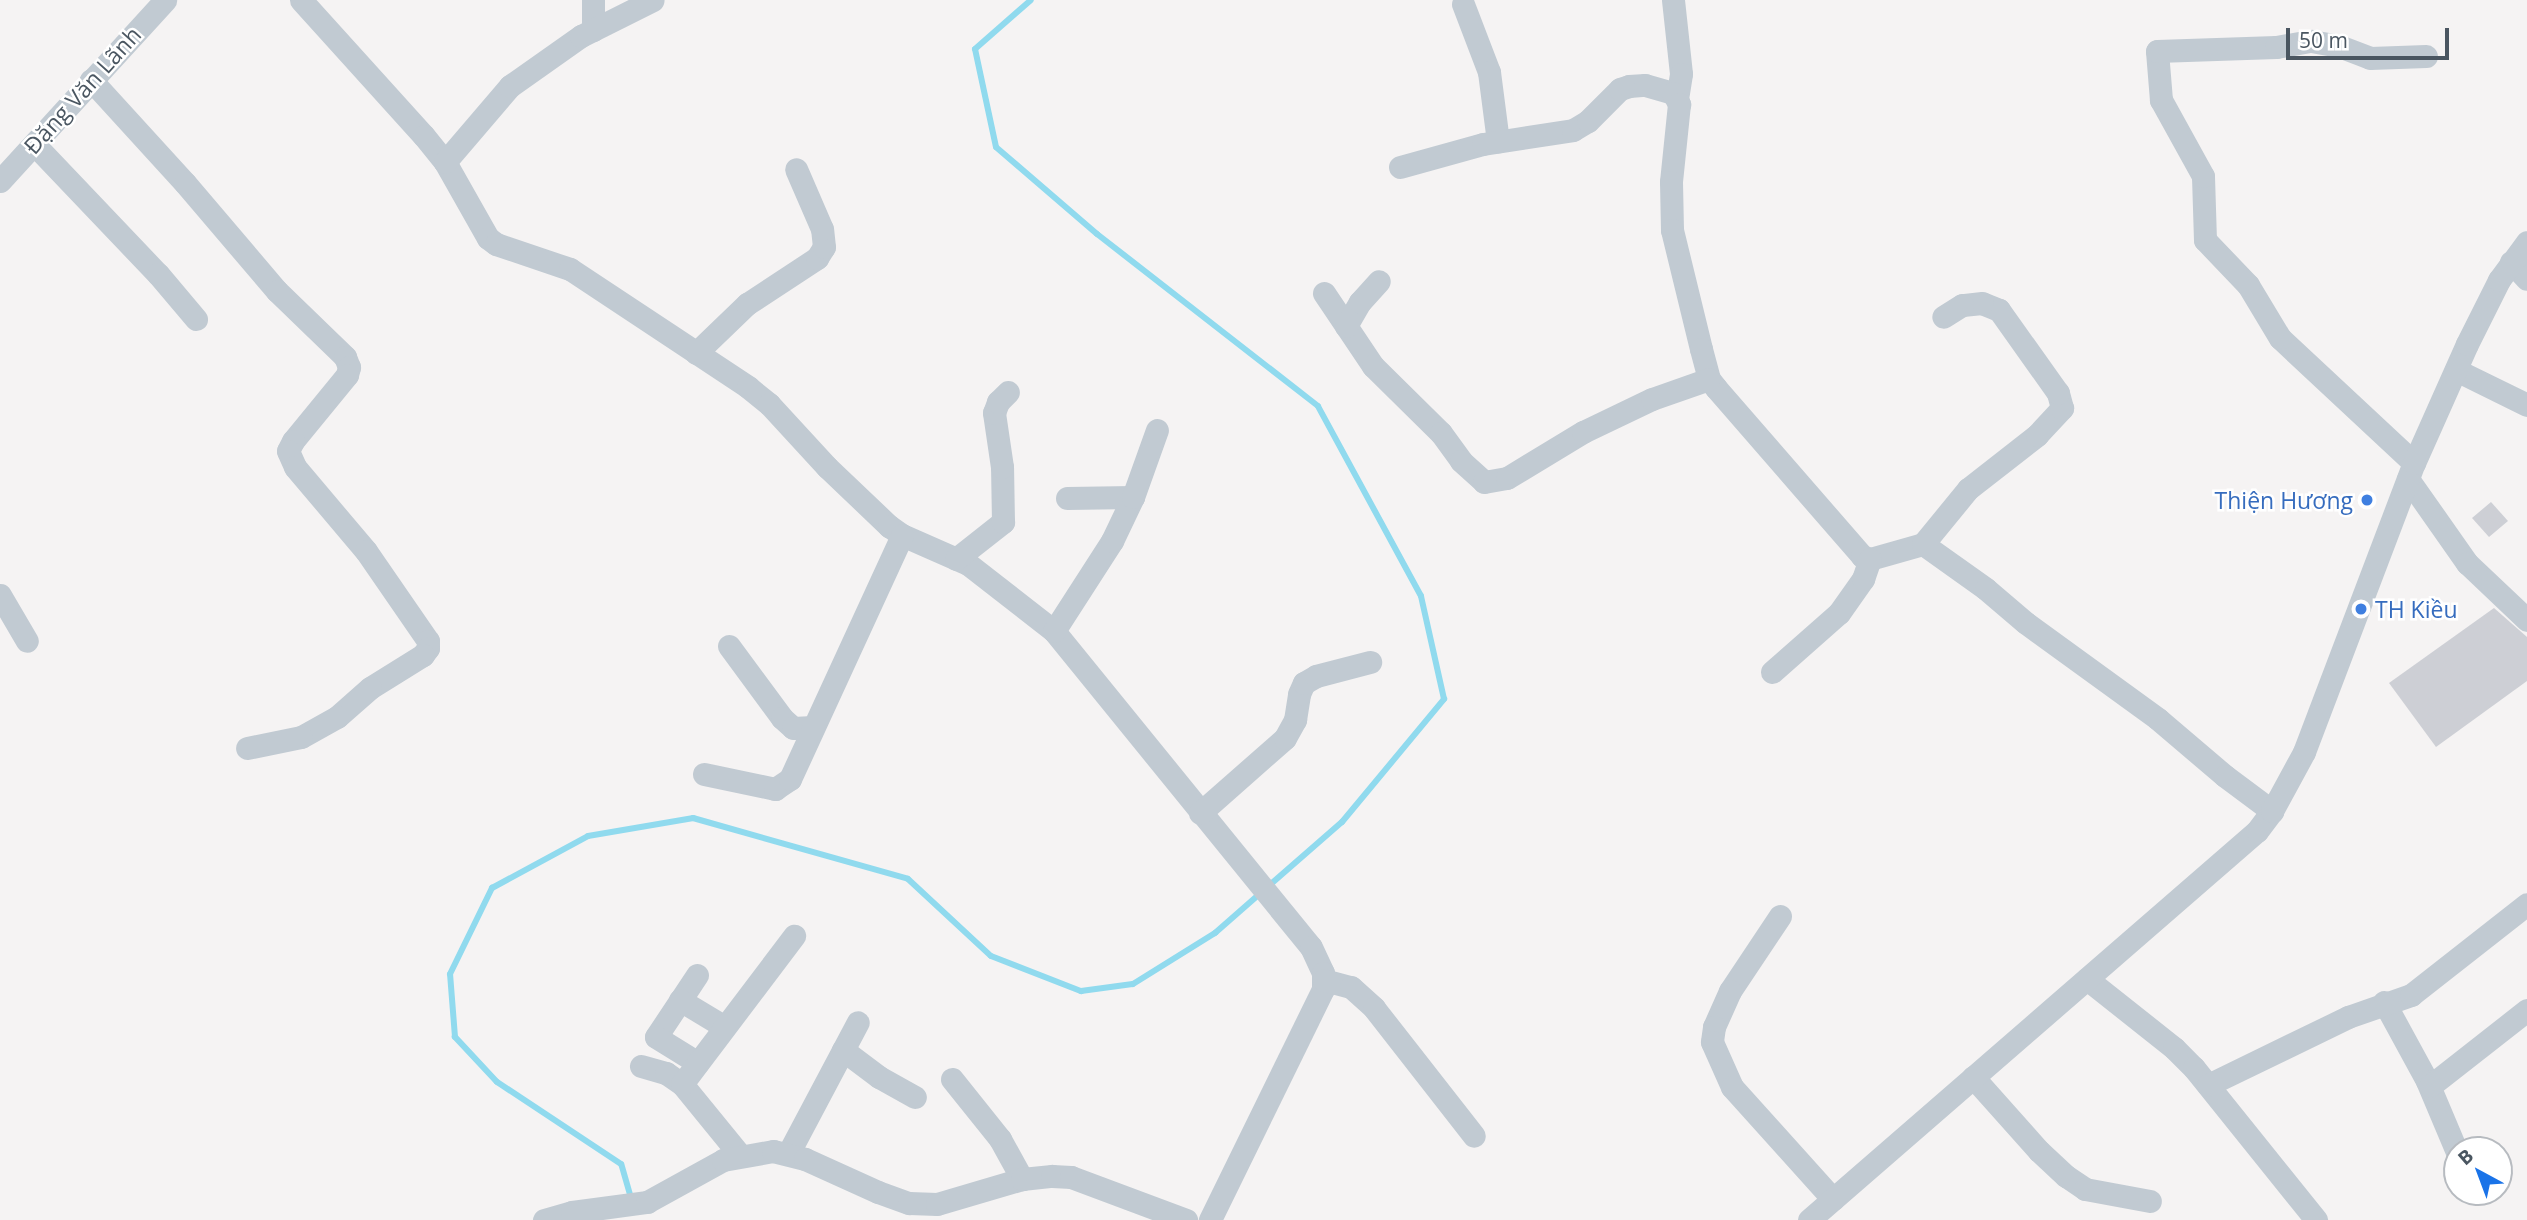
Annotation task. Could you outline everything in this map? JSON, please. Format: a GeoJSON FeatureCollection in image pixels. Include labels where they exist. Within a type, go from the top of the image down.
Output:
{"type":"FeatureCollection","features":[{"type":"Feature","properties":{"kind":"street","name":"Đặng Văn Lãnh"},"geometry":{"type":"LineString","coordinates":[[0,181],[165,0]]}},
{"type":"Feature","properties":{"kind":"street"},"geometry":{"type":"LineString","coordinates":[[301,0],[445,162],[488,237],[496,244],[570,269],[696,353],[769,404],[827,467],[901,535],[968,564],[1054,631],[1319,959],[1323,989],[1210,1220]]}},
{"type":"Feature","properties":{"kind":"street"},"geometry":{"type":"LineString","coordinates":[[593,0],[593,30]]}},
{"type":"Feature","properties":{"kind":"street"},"geometry":{"type":"LineString","coordinates":[[445,162],[510,86],[593,30],[653,0]]}},
{"type":"Feature","properties":{"kind":"street"},"geometry":{"type":"LineString","coordinates":[[1673,0],[1681,74],[1677,98],[1677,141],[1671,182],[1672,230],[1709,379],[1855,551],[1870,559],[1923,544],[1968,489],[2037,435],[2062,408],[2058,393],[1999,310],[1982,303],[1962,305],[1943,317]]}},
{"type":"Feature","properties":{"kind":"street"},"geometry":{"type":"LineString","coordinates":[[1463,4],[1489,72],[1498,141]]}},
{"type":"Feature","properties":{"kind":"street"},"geometry":{"type":"LineString","coordinates":[[2426,55],[2370,58],[2339,46],[2311,41],[2276,47],[2157,51],[2161,100],[2203,176],[2205,240],[2248,285],[2280,338],[2411,471],[2467,563],[2527,620]]}},
{"type":"Feature","properties":{"kind":"street"},"geometry":{"type":"LineString","coordinates":[[91,80],[185,183],[277,292],[345,357],[349,367],[347,375],[300,431],[288,451],[295,467],[366,551],[428,641],[428,648],[423,655],[370,688],[337,717],[301,737],[247,748]]}},
{"type":"Feature","properties":{"kind":"street"},"geometry":{"type":"LineString","coordinates":[[1400,167],[1498,141],[1573,130],[1588,121],[1620,89],[1629,86],[1645,85],[1668,90],[1677,98]]}},
{"type":"Feature","properties":{"kind":"street"},"geometry":{"type":"LineString","coordinates":[[34,144],[158,274],[195,318]]}},
{"type":"Feature","properties":{"kind":"street"},"geometry":{"type":"LineString","coordinates":[[696,353],[747,304],[817,258],[824,247],[822,229],[796,169]]}},
{"type":"Feature","properties":{"kind":"street"},"geometry":{"type":"LineString","coordinates":[[1809,1220],[2257,831],[2272,811],[2304,752],[2411,471],[2456,370],[2484,309],[2511,262],[2527,242]]}},
{"type":"Feature","properties":{"kind":"street"},"geometry":{"type":"LineString","coordinates":[[2511,262],[2527,279]]}},
{"type":"Feature","properties":{"kind":"street"},"geometry":{"type":"LineString","coordinates":[[1346,326],[1360,302],[1379,281]]}},
{"type":"Feature","properties":{"kind":"street"},"geometry":{"type":"LineString","coordinates":[[1324,293],[1373,366],[1441,433],[1461,461],[1484,482],[1507,478],[1583,432],[1652,399],[1709,379]]}},
{"type":"Feature","properties":{"kind":"street"},"geometry":{"type":"LineString","coordinates":[[2456,370],[2527,405]]}},
{"type":"Feature","properties":{"kind":"street"},"geometry":{"type":"LineString","coordinates":[[956,559],[1003,522],[1002,467],[994,413],[998,402],[1009,392]]}},
{"type":"Feature","properties":{"kind":"street"},"geometry":{"type":"LineString","coordinates":[[1054,631],[1112,541],[1133,497],[1157,430]]}},
{"type":"Feature","properties":{"kind":"street"},"geometry":{"type":"LineString","coordinates":[[1067,498],[1133,497]]}},
{"type":"Feature","properties":{"kind":"street"},"geometry":{"type":"LineString","coordinates":[[705,774],[775,789],[790,779],[901,535]]}},
{"type":"Feature","properties":{"kind":"street"},"geometry":{"type":"LineString","coordinates":[[1923,544],[1986,589],[2025,623],[2158,719],[2272,811]]}},
{"type":"Feature","properties":{"kind":"street"},"geometry":{"type":"LineString","coordinates":[[1772,672],[1845,606],[1863,579],[1870,559]]}},
{"type":"Feature","properties":{"kind":"street"},"geometry":{"type":"LineString","coordinates":[[0,595],[27,641]]}},
{"type":"Feature","properties":{"kind":"street"},"geometry":{"type":"LineString","coordinates":[[729,646],[782,718],[793,728],[813,727]]}},
{"type":"Feature","properties":{"kind":"street"},"geometry":{"type":"LineString","coordinates":[[1200,813],[1285,738],[1295,720],[1299,694],[1304,683],[1317,676],[1370,662]]}},
{"type":"Feature","properties":{"kind":"street"},"geometry":{"type":"LineString","coordinates":[[2208,1085],[2324,1028],[2385,1002],[2411,995],[2527,904]]}},
{"type":"Feature","properties":{"kind":"street"},"geometry":{"type":"LineString","coordinates":[[1780,916],[1730,991],[1714,1027],[1712,1042],[1732,1087],[1833,1199]]}},
{"type":"Feature","properties":{"kind":"street"},"geometry":{"type":"LineString","coordinates":[[682,1084],[794,936]]}},
{"type":"Feature","properties":{"kind":"street"},"geometry":{"type":"LineString","coordinates":[[697,975],[656,1037],[698,1063]]}},
{"type":"Feature","properties":{"kind":"street"},"geometry":{"type":"LineString","coordinates":[[2087,979],[2175,1048],[2316,1220]]}},
{"type":"Feature","properties":{"kind":"street"},"geometry":{"type":"LineString","coordinates":[[1324,981],[1351,987],[1374,1008],[1474,1136]]}},
{"type":"Feature","properties":{"kind":"street"},"geometry":{"type":"LineString","coordinates":[[680,1000],[724,1027]]}},
{"type":"Feature","properties":{"kind":"street"},"geometry":{"type":"LineString","coordinates":[[2385,1002],[2430,1086],[2450,1136]]}},
{"type":"Feature","properties":{"kind":"street"},"geometry":{"type":"LineString","coordinates":[[2430,1086],[2527,1010]]}},
{"type":"Feature","properties":{"kind":"street"},"geometry":{"type":"LineString","coordinates":[[788,1154],[858,1022]]}},
{"type":"Feature","properties":{"kind":"street"},"geometry":{"type":"LineString","coordinates":[[844,1050],[878,1077],[915,1097]]}},
{"type":"Feature","properties":{"kind":"street"},"geometry":{"type":"LineString","coordinates":[[641,1066],[666,1073],[682,1084],[739,1154]]}},
{"type":"Feature","properties":{"kind":"street"},"geometry":{"type":"LineString","coordinates":[[1973,1077],[2039,1152],[2066,1176],[2085,1189],[2150,1201]]}},
{"type":"Feature","properties":{"kind":"street"},"geometry":{"type":"LineString","coordinates":[[952,1079],[1000,1139],[1022,1179]]}},
{"type":"Feature","properties":{"kind":"street"},"geometry":{"type":"LineString","coordinates":[[544,1220],[572,1212],[647,1202],[708,1166],[739,1154],[773,1151],[788,1154],[907,1211],[1022,1179],[1070,1177],[1186,1220]]}},
{"type":"Feature","properties":{"kind":"building"},"geometry":{"type":"Polygon","coordinates":[[[2491,502],[2508,521],[2489,537],[2472,518],[2491,502]]]}},
{"type":"Feature","properties":{"kind":"building"},"geometry":{"type":"Polygon","coordinates":[[[2494,608],[2527,637],[2527,681],[2436,747],[2389,683],[2494,608]]]}},
{"type":"Feature","properties":{"kind":"waterway"},"geometry":{"type":"LineString","coordinates":[[631,1198],[621,1164],[497,1082],[455,1037],[450,974],[492,888],[588,836],[693,818],[908,879],[991,956],[1081,991],[1133,984],[1215,933],[1342,822],[1444,699],[1421,596],[1318,406],[1097,234],[996,147],[975,49],[1031,0]]}},
{"type":"Feature","properties":{"kind":"place","name":"Thiện Hương"},"geometry":{"type":"Point","coordinates":[2367,500]}},
{"type":"Feature","properties":{"kind":"place","name":"TH Kiều"},"geometry":{"type":"Point","coordinates":[2361,609]}}]}
